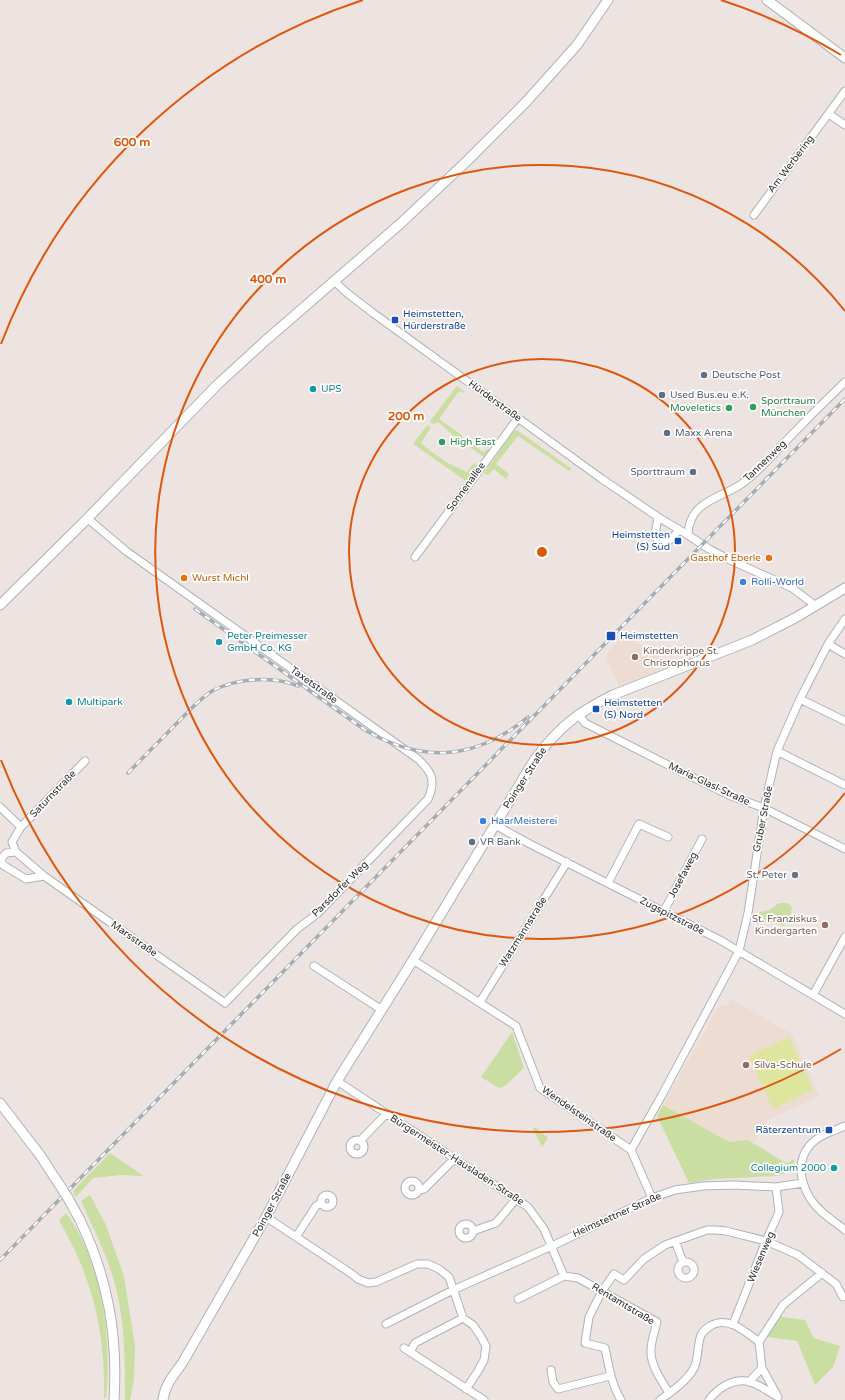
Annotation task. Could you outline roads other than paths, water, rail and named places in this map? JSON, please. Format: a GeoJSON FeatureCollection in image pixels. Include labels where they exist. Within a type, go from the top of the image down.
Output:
{"type":"FeatureCollection","features":[{"type":"Feature","properties":{"kind":"street"},"geometry":{"type":"LineString","coordinates":[[0,606],[217,384],[264,341],[433,194],[526,102],[577,45],[608,0]]}},
{"type":"Feature","properties":{"kind":"street"},"geometry":{"type":"LineString","coordinates":[[767,0],[845,58]]}},
{"type":"Feature","properties":{"kind":"street","name":"Am Werbering"},"geometry":{"type":"LineString","coordinates":[[754,215],[845,91]]}},
{"type":"Feature","properties":{"kind":"street"},"geometry":{"type":"LineString","coordinates":[[829,114],[845,125]]}},
{"type":"Feature","properties":{"kind":"street","name":"Hürderstraße"},"geometry":{"type":"LineString","coordinates":[[334,281],[372,312],[602,479],[658,517],[709,549],[792,588],[816,606]]}},
{"type":"Feature","properties":{"kind":"street","name":"Tannenweg"},"geometry":{"type":"LineString","coordinates":[[688,535],[688,528],[692,518],[701,505],[740,485],[756,472],[845,382]]}},
{"type":"Feature","properties":{"kind":"street","name":"Sonnenallee"},"geometry":{"type":"LineString","coordinates":[[415,557],[518,418]]}},
{"type":"Feature","properties":{"kind":"street"},"geometry":{"type":"LineString","coordinates":[[658,517],[655,535],[659,542],[670,541],[679,530]]}},
{"type":"Feature","properties":{"kind":"street","name":"Taxetstraße"},"geometry":{"type":"LineString","coordinates":[[87,518],[126,551],[418,759],[426,767],[432,777],[433,788]]}},
{"type":"Feature","properties":{"kind":"street","name":"Poinger Straße"},"geometry":{"type":"LineString","coordinates":[[163,1400],[168,1382],[183,1362],[266,1217],[337,1081],[414,960],[535,759],[544,747],[557,732],[578,714],[613,695],[752,640],[816,606],[845,588]]}},
{"type":"Feature","properties":{"kind":"street","name":"Gruber Straße"},"geometry":{"type":"LineString","coordinates":[[630,1150],[662,1095],[739,951],[748,913],[764,808],[777,751],[800,699],[828,644],[845,619]]}},
{"type":"Feature","properties":{"kind":"street"},"geometry":{"type":"LineString","coordinates":[[828,644],[845,654]]}},
{"type":"Feature","properties":{"kind":"street"},"geometry":{"type":"LineString","coordinates":[[800,699],[845,721]]}},
{"type":"Feature","properties":{"kind":"street","name":"Maria-Glasl-Straße"},"geometry":{"type":"LineString","coordinates":[[578,714],[585,723],[639,751],[731,796],[764,808],[845,849]]}},
{"type":"Feature","properties":{"kind":"street"},"geometry":{"type":"LineString","coordinates":[[777,751],[845,784]]}},
{"type":"Feature","properties":{"kind":"street","name":"Saturnstraße"},"geometry":{"type":"LineString","coordinates":[[21,827],[85,761]]}},
{"type":"Feature","properties":{"kind":"street","name":"Parsdorfer Weg"},"geometry":{"type":"LineString","coordinates":[[225,1003],[297,929],[326,905],[428,799],[433,788]]}},
{"type":"Feature","properties":{"kind":"street"},"geometry":{"type":"LineString","coordinates":[[0,807],[21,827],[12,842],[16,852],[6,853],[1,859],[3,865],[26,879],[44,876]]}},
{"type":"Feature","properties":{"kind":"street"},"geometry":{"type":"LineString","coordinates":[[608,883],[639,824],[668,837]]}},
{"type":"Feature","properties":{"kind":"street","name":"Zugspitzstraße"},"geometry":{"type":"LineString","coordinates":[[495,825],[739,951],[845,1014]]}},
{"type":"Feature","properties":{"kind":"street","name":"Josefaweg"},"geometry":{"type":"LineString","coordinates":[[664,911],[702,839]]}},
{"type":"Feature","properties":{"kind":"street","name":"Marsstraße"},"geometry":{"type":"LineString","coordinates":[[16,852],[44,876],[225,1003]]}},
{"type":"Feature","properties":{"kind":"street","name":"Watzmannstraße"},"geometry":{"type":"LineString","coordinates":[[480,1002],[567,862]]}},
{"type":"Feature","properties":{"kind":"street"},"geometry":{"type":"LineString","coordinates":[[813,995],[845,937]]}},
{"type":"Feature","properties":{"kind":"street","name":"Wendelsteinstraße"},"geometry":{"type":"LineString","coordinates":[[414,960],[516,1026],[540,1088],[630,1150]]}},
{"type":"Feature","properties":{"kind":"street"},"geometry":{"type":"LineString","coordinates":[[314,966],[382,1010]]}},
{"type":"Feature","properties":{"kind":"street","name":"Bürgermeister-Hausladen-Straße"},"geometry":{"type":"LineString","coordinates":[[337,1081],[528,1207],[544,1229],[564,1276]]}},
{"type":"Feature","properties":{"kind":"street"},"geometry":{"type":"LineString","coordinates":[[0,1103],[40,1155],[65,1193],[80,1220],[98,1262],[108,1299],[114,1346],[114,1400]]}},
{"type":"Feature","properties":{"kind":"street"},"geometry":{"type":"LineString","coordinates":[[360,1141],[386,1114]]}},
{"type":"Feature","properties":{"kind":"street"},"geometry":{"type":"LineString","coordinates":[[845,1126],[819,1138],[810,1146],[802,1160],[801,1168],[803,1183],[810,1199],[819,1209],[845,1230]]}},
{"type":"Feature","properties":{"kind":"street"},"geometry":{"type":"LineString","coordinates":[[630,1150],[652,1198]]}},
{"type":"Feature","properties":{"kind":"street"},"geometry":{"type":"LineString","coordinates":[[419,1190],[424,1189],[454,1159]]}},
{"type":"Feature","properties":{"kind":"street","name":"Heimstettner Straße"},"geometry":{"type":"LineString","coordinates":[[386,1324],[453,1290],[552,1246],[652,1198],[675,1190],[703,1186],[734,1185],[776,1188],[803,1183]]}},
{"type":"Feature","properties":{"kind":"street","name":"Wiesenweg"},"geometry":{"type":"LineString","coordinates":[[733,1324],[779,1212],[776,1188]]}},
{"type":"Feature","properties":{"kind":"street"},"geometry":{"type":"LineString","coordinates":[[473,1231],[496,1223],[516,1199]]}},
{"type":"Feature","properties":{"kind":"street"},"geometry":{"type":"LineString","coordinates":[[296,1238],[316,1206],[321,1203]]}},
{"type":"Feature","properties":{"kind":"street"},"geometry":{"type":"LineString","coordinates":[[266,1217],[358,1279],[368,1283],[376,1282],[417,1264],[428,1264],[439,1269],[449,1278],[463,1318],[473,1325],[486,1346],[484,1360],[466,1389]]}},
{"type":"Feature","properties":{"kind":"street"},"geometry":{"type":"LineString","coordinates":[[620,1400],[610,1376],[605,1348],[585,1343],[589,1318],[602,1291],[614,1274],[624,1280],[644,1259],[665,1245],[707,1230],[726,1231],[766,1241],[798,1255],[836,1284],[843,1297]]}},
{"type":"Feature","properties":{"kind":"street"},"geometry":{"type":"LineString","coordinates":[[674,1241],[683,1262]]}},
{"type":"Feature","properties":{"kind":"street"},"geometry":{"type":"LineString","coordinates":[[709,1400],[716,1391],[737,1381],[750,1382],[778,1397],[762,1368],[759,1342],[783,1304],[822,1273]]}},
{"type":"Feature","properties":{"kind":"street"},"geometry":{"type":"LineString","coordinates":[[518,1299],[564,1276]]}},
{"type":"Feature","properties":{"kind":"street","name":"Rentamtstraße"},"geometry":{"type":"LineString","coordinates":[[564,1276],[578,1278],[657,1322],[651,1354],[653,1363],[669,1393]]}},
{"type":"Feature","properties":{"kind":"street"},"geometry":{"type":"LineString","coordinates":[[463,1318],[415,1343],[407,1350],[484,1400]]}},
{"type":"Feature","properties":{"kind":"street"},"geometry":{"type":"LineString","coordinates":[[660,1400],[683,1382],[693,1369],[697,1362],[701,1336],[706,1328],[715,1323],[724,1322],[733,1324],[759,1342]]}},
{"type":"Feature","properties":{"kind":"street"},"geometry":{"type":"LineString","coordinates":[[750,1382],[762,1368]]}},
{"type":"Feature","properties":{"kind":"street"},"geometry":{"type":"LineString","coordinates":[[551,1370],[553,1382],[558,1388],[610,1376]]}},
{"type":"Feature","properties":{"kind":"railway"},"geometry":{"type":"LineString","coordinates":[[0,1260],[845,399]]}},
{"type":"Feature","properties":{"kind":"railway"},"geometry":{"type":"LineString","coordinates":[[195,609],[365,730],[387,741],[408,748],[428,752],[449,752],[469,749],[489,742],[528,717]]}},
{"type":"Feature","properties":{"kind":"railway"},"geometry":{"type":"LineString","coordinates":[[128,773],[195,705],[214,690],[234,683],[256,680],[278,681],[298,686]]}},
{"type":"Feature","properties":{"kind":"place","name":"Heimstetten, Hürderstraße"},"geometry":{"type":"Point","coordinates":[395,320]}},
{"type":"Feature","properties":{"kind":"place","name":"Deutsche Post"},"geometry":{"type":"Point","coordinates":[704,375]}},
{"type":"Feature","properties":{"kind":"place","name":"UPS"},"geometry":{"type":"Point","coordinates":[313,389]}},
{"type":"Feature","properties":{"kind":"place","name":"Used Bus.eu e.K."},"geometry":{"type":"Point","coordinates":[662,395]}},
{"type":"Feature","properties":{"kind":"place","name":"Sporttraum München"},"geometry":{"type":"Point","coordinates":[753,407]}},
{"type":"Feature","properties":{"kind":"place","name":"Moveletics"},"geometry":{"type":"Point","coordinates":[729,408]}},
{"type":"Feature","properties":{"kind":"place","name":"Maxx Arena"},"geometry":{"type":"Point","coordinates":[667,433]}},
{"type":"Feature","properties":{"kind":"place","name":"High East"},"geometry":{"type":"Point","coordinates":[442,442]}},
{"type":"Feature","properties":{"kind":"place","name":"Sporttraum"},"geometry":{"type":"Point","coordinates":[693,472]}},
{"type":"Feature","properties":{"kind":"place","name":"Heimstetten (S) Süd"},"geometry":{"type":"Point","coordinates":[678,541]}},
{"type":"Feature","properties":{"kind":"place","name":"Gasthof Eberle"},"geometry":{"type":"Point","coordinates":[769,558]}},
{"type":"Feature","properties":{"kind":"place","name":"Wurst Michl"},"geometry":{"type":"Point","coordinates":[184,578]}},
{"type":"Feature","properties":{"kind":"place","name":"Rolli-World"},"geometry":{"type":"Point","coordinates":[743,582]}},
{"type":"Feature","properties":{"kind":"place","name":"Heimstetten"},"geometry":{"type":"Point","coordinates":[611,636]}},
{"type":"Feature","properties":{"kind":"place","name":"Peter Preimesser GmbH Co. KG"},"geometry":{"type":"Point","coordinates":[219,642]}},
{"type":"Feature","properties":{"kind":"place","name":"Kinderkrippe St. Christophorus"},"geometry":{"type":"Point","coordinates":[635,657]}},
{"type":"Feature","properties":{"kind":"place","name":"Multipark"},"geometry":{"type":"Point","coordinates":[69,702]}},
{"type":"Feature","properties":{"kind":"place","name":"Heimstetten (S) Nord"},"geometry":{"type":"Point","coordinates":[596,709]}},
{"type":"Feature","properties":{"kind":"place","name":"HaarMeisterei"},"geometry":{"type":"Point","coordinates":[483,821]}},
{"type":"Feature","properties":{"kind":"place","name":"VR Bank"},"geometry":{"type":"Point","coordinates":[472,842]}},
{"type":"Feature","properties":{"kind":"place","name":"St. Peter"},"geometry":{"type":"Point","coordinates":[795,875]}},
{"type":"Feature","properties":{"kind":"place","name":"St. Franziskus Kindergarten"},"geometry":{"type":"Point","coordinates":[825,925]}},
{"type":"Feature","properties":{"kind":"place","name":"Silva-Schule"},"geometry":{"type":"Point","coordinates":[746,1065]}},
{"type":"Feature","properties":{"kind":"place","name":"Räterzentrum"},"geometry":{"type":"Point","coordinates":[829,1130]}},
{"type":"Feature","properties":{"kind":"place","name":"Collegium 2000"},"geometry":{"type":"Point","coordinates":[834,1168]}}]}
